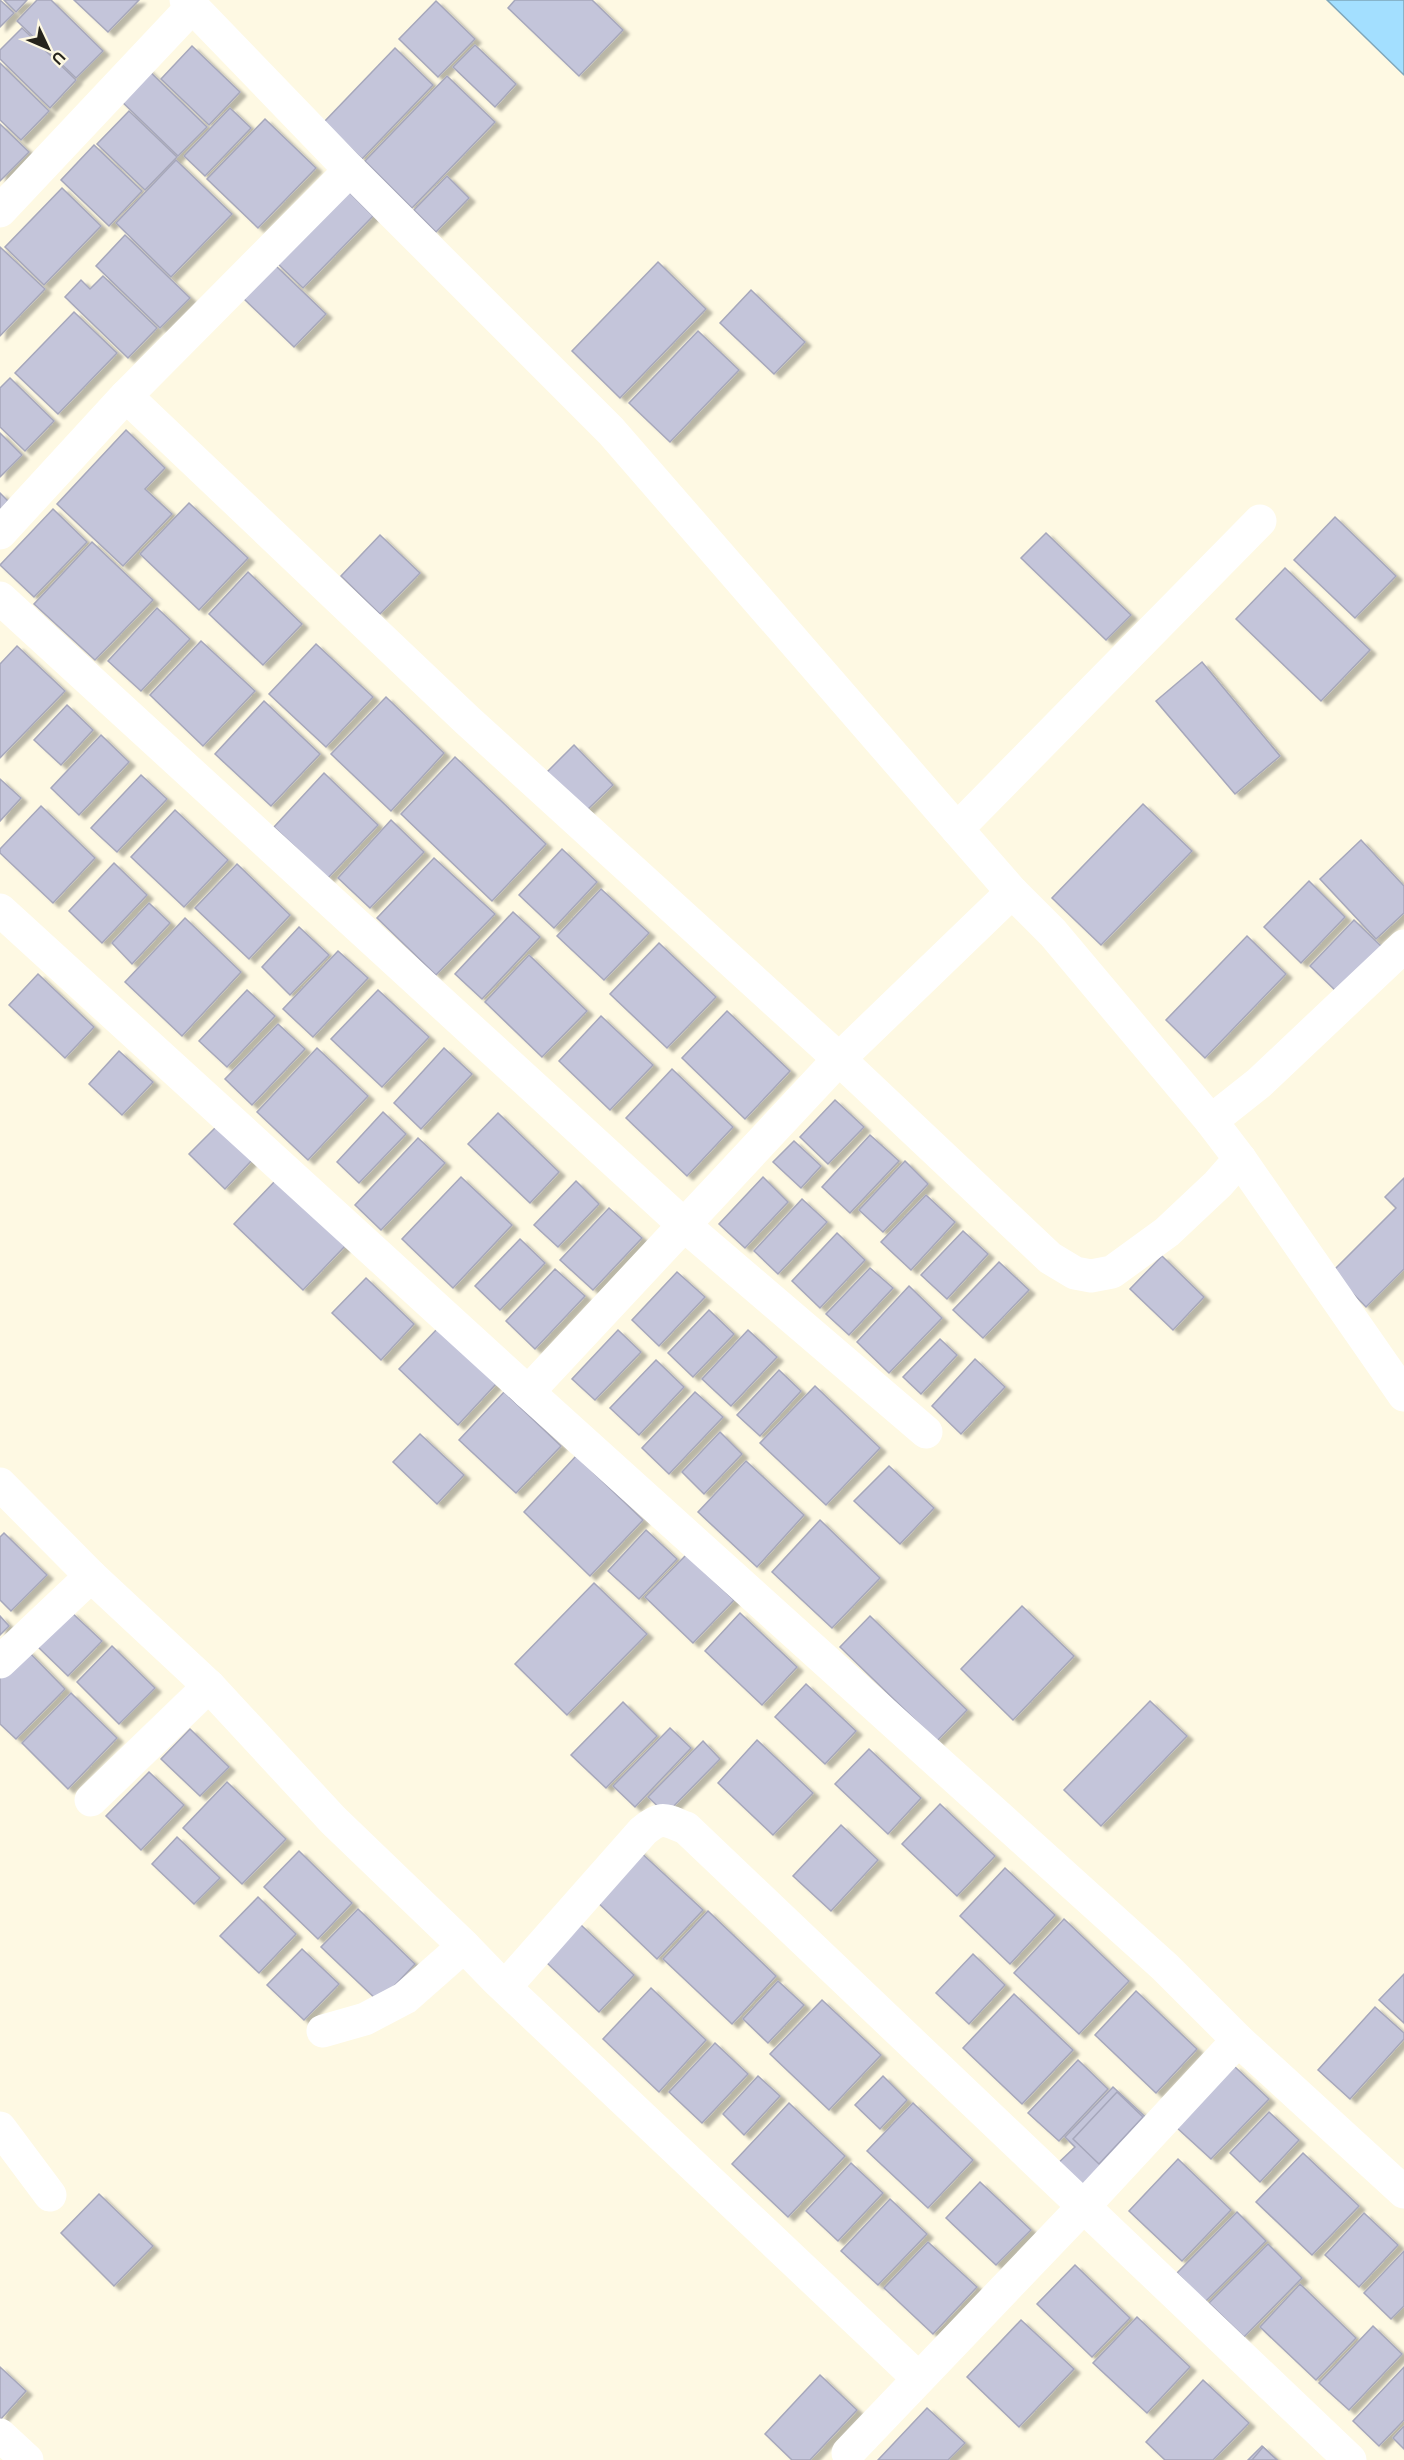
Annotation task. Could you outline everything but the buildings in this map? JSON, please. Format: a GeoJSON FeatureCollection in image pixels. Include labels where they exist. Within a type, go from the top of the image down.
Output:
{"type":"FeatureCollection","features":[{"type":"Feature","properties":{"kind":"street"},"geometry":{"type":"LineString","coordinates":[[0,211],[189,4],[350,170],[611,431],[1012,892],[1053,933],[1211,1121],[1240,1159],[1404,1395]]}},
{"type":"Feature","properties":{"kind":"street"},"geometry":{"type":"LineString","coordinates":[[0,533],[126,396],[350,170]]}},
{"type":"Feature","properties":{"kind":"street"},"geometry":{"type":"LineString","coordinates":[[126,396],[467,720],[839,1059],[1050,1257],[1075,1274],[1091,1276],[1112,1272],[1167,1232],[1218,1184],[1240,1159]]}},
{"type":"Feature","properties":{"kind":"street"},"geometry":{"type":"LineString","coordinates":[[957,829],[1260,521]]}},
{"type":"Feature","properties":{"kind":"street"},"geometry":{"type":"LineString","coordinates":[[0,598],[684,1225],[926,1432]]}},
{"type":"Feature","properties":{"kind":"street"},"geometry":{"type":"LineString","coordinates":[[528,1392],[839,1059],[1012,892]]}},
{"type":"Feature","properties":{"kind":"street"},"geometry":{"type":"LineString","coordinates":[[0,910],[528,1392],[1165,1967],[1238,2040],[1404,2192]]}},
{"type":"Feature","properties":{"kind":"street"},"geometry":{"type":"LineString","coordinates":[[1211,1121],[1259,1083],[1404,946]]}},
{"type":"Feature","properties":{"kind":"street"},"geometry":{"type":"LineString","coordinates":[[0,1484],[91,1576],[208,1686],[333,1820],[505,1987],[918,2378]]}},
{"type":"Feature","properties":{"kind":"street"},"geometry":{"type":"LineString","coordinates":[[0,1662],[91,1576]]}},
{"type":"Feature","properties":{"kind":"street"},"geometry":{"type":"LineString","coordinates":[[91,1800],[208,1686]]}},
{"type":"Feature","properties":{"kind":"street"},"geometry":{"type":"LineString","coordinates":[[505,1987],[643,1831],[656,1821],[666,1821],[686,1828],[1350,2460]]}},
{"type":"Feature","properties":{"kind":"street"},"geometry":{"type":"LineString","coordinates":[[323,2031],[365,2019],[405,1998],[464,1946]]}},
{"type":"Feature","properties":{"kind":"street"},"geometry":{"type":"LineString","coordinates":[[848,2453],[1084,2206],[1238,2040]]}},
{"type":"Feature","properties":{"kind":"street"},"geometry":{"type":"LineString","coordinates":[[0,2128],[50,2195]]}},
{"type":"Feature","properties":{"kind":"street"},"geometry":{"type":"LineString","coordinates":[[0,2435],[27,2460]]}},
{"type":"Feature","properties":{"kind":"water"},"geometry":{"type":"Polygon","coordinates":[[[1327,0],[1404,0],[1404,75],[1327,0]]]}}]}
